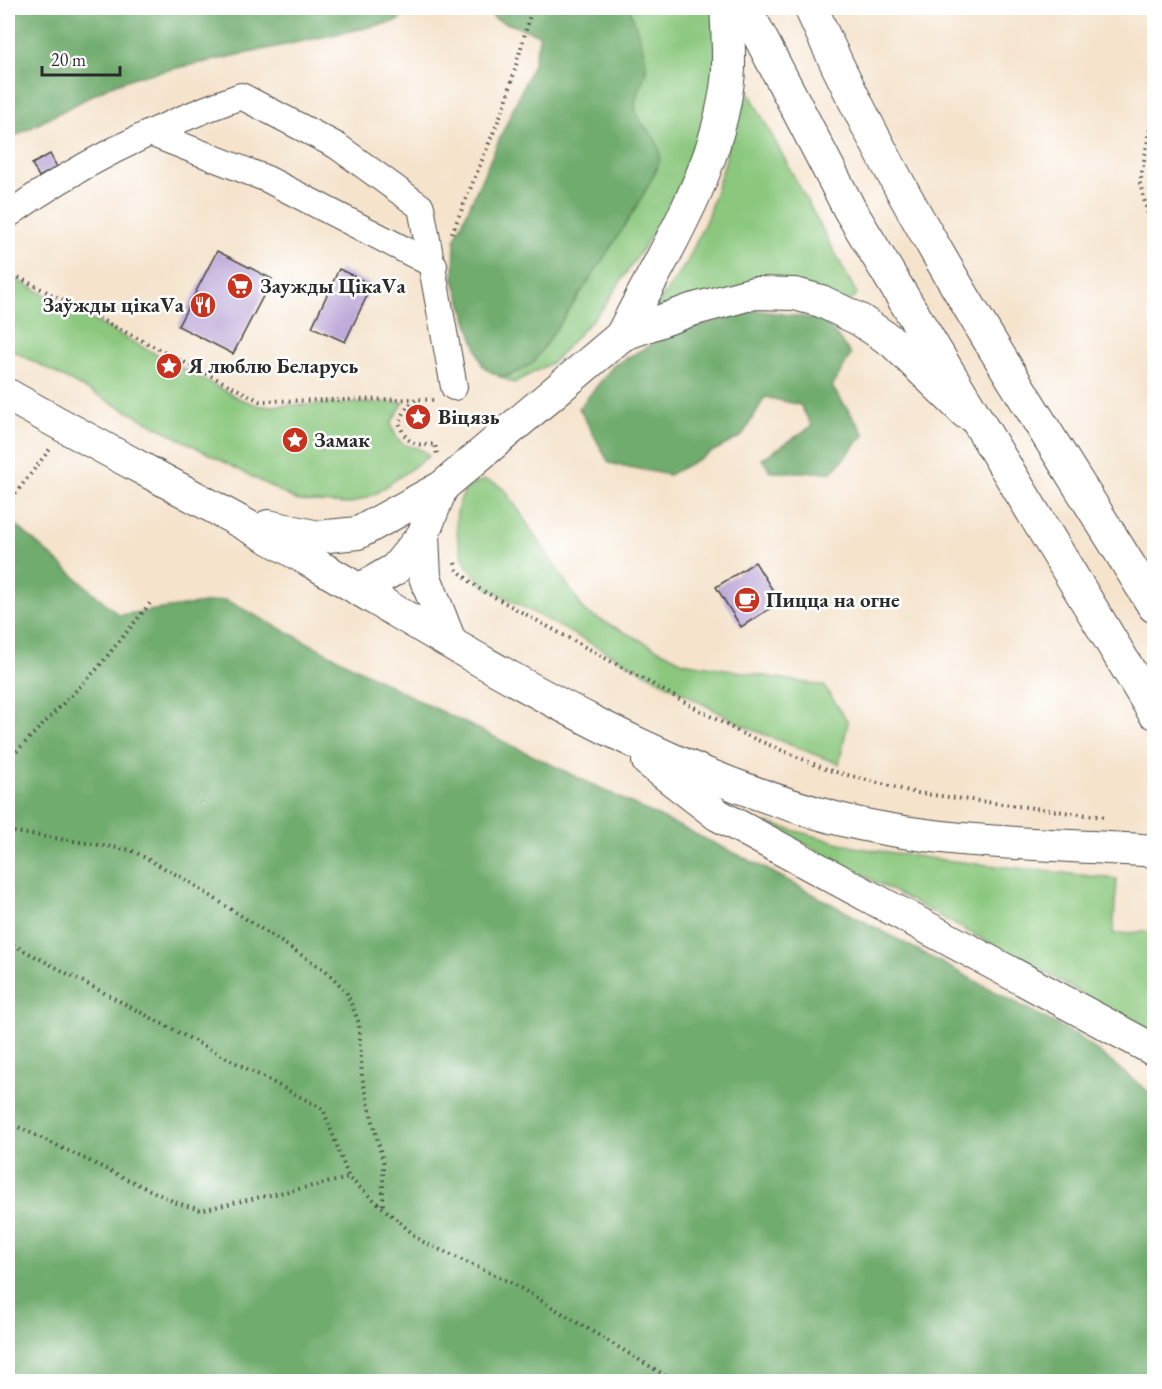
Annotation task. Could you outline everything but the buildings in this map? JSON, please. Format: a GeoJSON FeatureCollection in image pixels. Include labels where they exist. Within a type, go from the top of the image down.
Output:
{"type":"FeatureCollection","features":[{"type":"Feature","properties":{"kind":"highway"},"geometry":{"type":"LineString","coordinates":[[622,335],[701,183],[721,121],[728,75],[727,8]]}},
{"type":"Feature","properties":{"kind":"highway"},"geometry":{"type":"LineString","coordinates":[[745,8],[850,210],[979,427],[1155,712]]}},
{"type":"Feature","properties":{"kind":"highway"},"geometry":{"type":"LineString","coordinates":[[811,8],[848,92],[896,180],[1155,606]]}},
{"type":"Feature","properties":{"kind":"main road"},"geometry":{"type":"LineString","coordinates":[[238,519],[318,537],[358,533],[442,487],[622,335],[691,310],[754,293],[795,294],[820,301],[861,320],[894,343],[979,427]]}},
{"type":"Feature","properties":{"kind":"main road"},"geometry":{"type":"LineString","coordinates":[[8,395],[67,429],[238,519],[359,590],[612,732],[718,779],[780,802],[840,819],[930,834],[1140,850]]}},
{"type":"Feature","properties":{"kind":"main road"},"geometry":{"type":"LineString","coordinates":[[359,590],[395,569],[423,535],[442,487]]}},
{"type":"Feature","properties":{"kind":"main road"},"geometry":{"type":"LineString","coordinates":[[358,533],[355,558],[359,590]]}},
{"type":"Feature","properties":{"kind":"main road"},"geometry":{"type":"LineString","coordinates":[[423,535],[425,577],[450,641]]}},
{"type":"Feature","properties":{"kind":"main road"},"geometry":{"type":"LineString","coordinates":[[612,732],[718,815],[1155,1050]]}},
{"type":"Feature","properties":{"kind":"lane"},"geometry":{"type":"LineString","coordinates":[[8,215],[40,191],[150,133],[241,96],[337,146],[421,207],[434,265],[454,387]]}},
{"type":"Feature","properties":{"kind":"lane"},"geometry":{"type":"LineString","coordinates":[[150,133],[267,179],[434,265]]}},
{"type":"Feature","properties":{"kind":"path"},"geometry":{"type":"LineString","coordinates":[[450,240],[506,102],[532,8]]}},
{"type":"Feature","properties":{"kind":"path"},"geometry":{"type":"LineString","coordinates":[[1155,106],[1140,183],[1155,238]]}},
{"type":"Feature","properties":{"kind":"path"},"geometry":{"type":"LineString","coordinates":[[8,272],[260,401],[416,399],[441,401],[454,387]]}},
{"type":"Feature","properties":{"kind":"path"},"geometry":{"type":"LineString","coordinates":[[416,399],[408,406],[399,422],[401,429],[412,444],[435,444],[442,487]]}},
{"type":"Feature","properties":{"kind":"path"},"geometry":{"type":"LineString","coordinates":[[8,502],[67,429]]}},
{"type":"Feature","properties":{"kind":"path"},"geometry":{"type":"LineString","coordinates":[[452,554],[457,570],[478,588],[741,733],[778,751],[828,770],[917,793],[1113,818]]}},
{"type":"Feature","properties":{"kind":"path"},"geometry":{"type":"LineString","coordinates":[[8,760],[96,670],[151,602]]}},
{"type":"Feature","properties":{"kind":"path"},"geometry":{"type":"LineString","coordinates":[[8,831],[131,850],[186,880],[332,978],[346,992],[359,1023],[362,1077],[383,1162],[383,1207]]}},
{"type":"Feature","properties":{"kind":"path"},"geometry":{"type":"LineString","coordinates":[[8,942],[323,1109],[349,1178],[421,1241],[512,1283],[676,1382]]}},
{"type":"Feature","properties":{"kind":"path"},"geometry":{"type":"LineString","coordinates":[[8,1122],[177,1203],[201,1210],[349,1178]]}},
{"type":"Feature","properties":{"kind":"green space"},"geometry":{"type":"Polygon","coordinates":[[[8,8],[409,8],[398,21],[135,77],[108,87],[8,140],[8,8]]]}},
{"type":"Feature","properties":{"kind":"green space"},"geometry":{"type":"Polygon","coordinates":[[[486,8],[629,8],[646,63],[645,73],[635,100],[636,112],[656,142],[660,156],[643,195],[533,363],[507,376],[495,375],[482,365],[454,280],[455,239],[533,64],[540,35],[495,19],[486,8]]]}},
{"type":"Feature","properties":{"kind":"green space"},"geometry":{"type":"Polygon","coordinates":[[[629,8],[717,8],[716,90],[675,200],[603,308],[553,362],[514,383],[498,376],[507,377],[533,363],[657,170],[655,139],[636,117],[635,101],[646,68],[629,8]]]}},
{"type":"Feature","properties":{"kind":"green space"},"geometry":{"type":"Polygon","coordinates":[[[738,72],[857,294],[852,300],[652,312],[687,262],[707,218],[726,159],[734,85],[738,72]]]}},
{"type":"Feature","properties":{"kind":"green space"},"geometry":{"type":"Polygon","coordinates":[[[8,275],[240,399],[260,406],[404,402],[391,423],[395,433],[403,444],[418,448],[429,456],[375,494],[349,504],[298,501],[8,348],[8,275]]]}},
{"type":"Feature","properties":{"kind":"green space"},"geometry":{"type":"Polygon","coordinates":[[[755,310],[824,320],[851,354],[832,387],[865,434],[832,472],[771,472],[762,459],[812,426],[800,405],[765,397],[742,436],[669,475],[609,463],[579,408],[614,365],[670,334],[755,310]]]}},
{"type":"Feature","properties":{"kind":"green space"},"geometry":{"type":"Polygon","coordinates":[[[484,480],[495,483],[506,491],[585,612],[683,662],[824,686],[848,722],[839,764],[748,728],[484,586],[466,564],[456,528],[459,503],[464,493],[472,485],[484,480]]]}},
{"type":"Feature","properties":{"kind":"green space"},"geometry":{"type":"Polygon","coordinates":[[[8,518],[119,615],[226,600],[418,700],[757,864],[1078,1036],[1154,1096],[1154,1381],[8,1381],[8,518]]]}},
{"type":"Feature","properties":{"kind":"green space"},"geometry":{"type":"Polygon","coordinates":[[[766,823],[859,848],[943,860],[1117,879],[1113,934],[1154,931],[1154,1036],[1053,977],[766,823]]]}},
{"type":"Feature","properties":{"kind":"place","name":"Заужды ЦікаVа"},"geometry":{"type":"Point","coordinates":[240,286]}},
{"type":"Feature","properties":{"kind":"place","name":"Заўжды цікаVа"},"geometry":{"type":"Point","coordinates":[203,305]}},
{"type":"Feature","properties":{"kind":"place","name":"Я люблю Беларусь"},"geometry":{"type":"Point","coordinates":[169,366]}},
{"type":"Feature","properties":{"kind":"place","name":"Віцязь"},"geometry":{"type":"Point","coordinates":[418,417]}},
{"type":"Feature","properties":{"kind":"place","name":"Замак"},"geometry":{"type":"Point","coordinates":[295,440]}},
{"type":"Feature","properties":{"kind":"place","name":"Пицца на огне"},"geometry":{"type":"Point","coordinates":[747,600]}}]}
